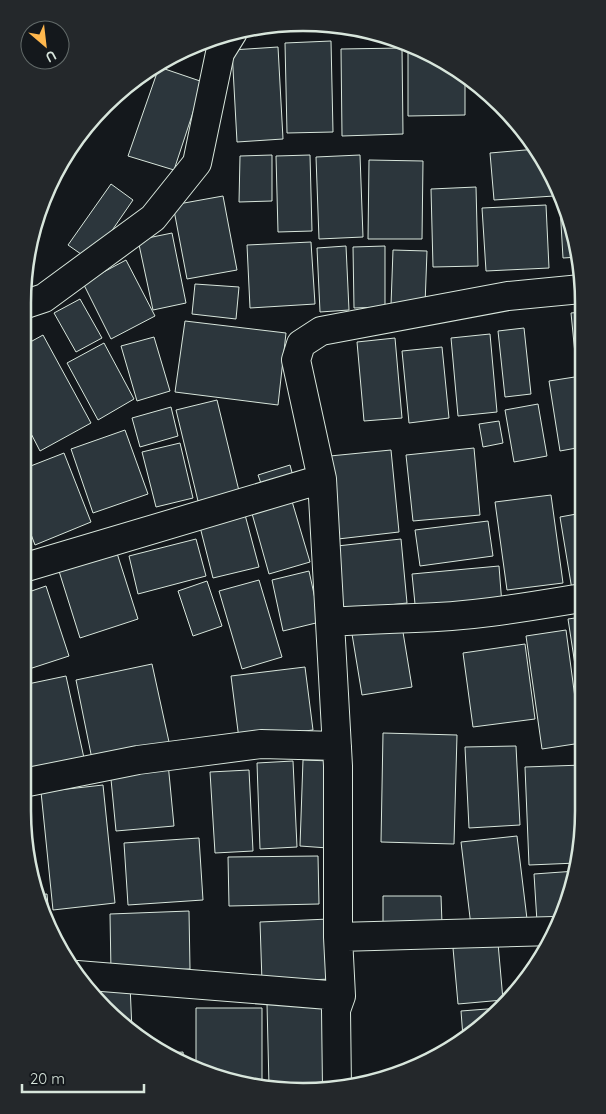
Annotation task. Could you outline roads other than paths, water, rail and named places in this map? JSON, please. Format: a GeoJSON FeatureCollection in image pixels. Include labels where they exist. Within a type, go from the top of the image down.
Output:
{"type":"FeatureCollection","features":[{"type":"Feature","properties":{"kind":"street"},"geometry":{"type":"LineString","coordinates":[[31,302],[44,298],[153,218],[197,163],[220,53],[226,43]]}},
{"type":"Feature","properties":{"kind":"street"},"geometry":{"type":"LineString","coordinates":[[337,1080],[336,1010],[341,996],[338,937],[337,746],[322,479],[296,360],[301,344],[321,331],[508,296],[574,290]]}},
{"type":"Feature","properties":{"kind":"street"},"geometry":{"type":"LineString","coordinates":[[31,566],[322,479]]}},
{"type":"Feature","properties":{"kind":"street"},"geometry":{"type":"LineString","coordinates":[[330,622],[415,618],[484,612],[575,599]]}},
{"type":"Feature","properties":{"kind":"street"},"geometry":{"type":"LineString","coordinates":[[31,781],[138,760],[261,744],[337,746]]}},
{"type":"Feature","properties":{"kind":"street"},"geometry":{"type":"LineString","coordinates":[[338,937],[547,931]]}},
{"type":"Feature","properties":{"kind":"street"},"geometry":{"type":"LineString","coordinates":[[87,976],[341,996]]}}]}
